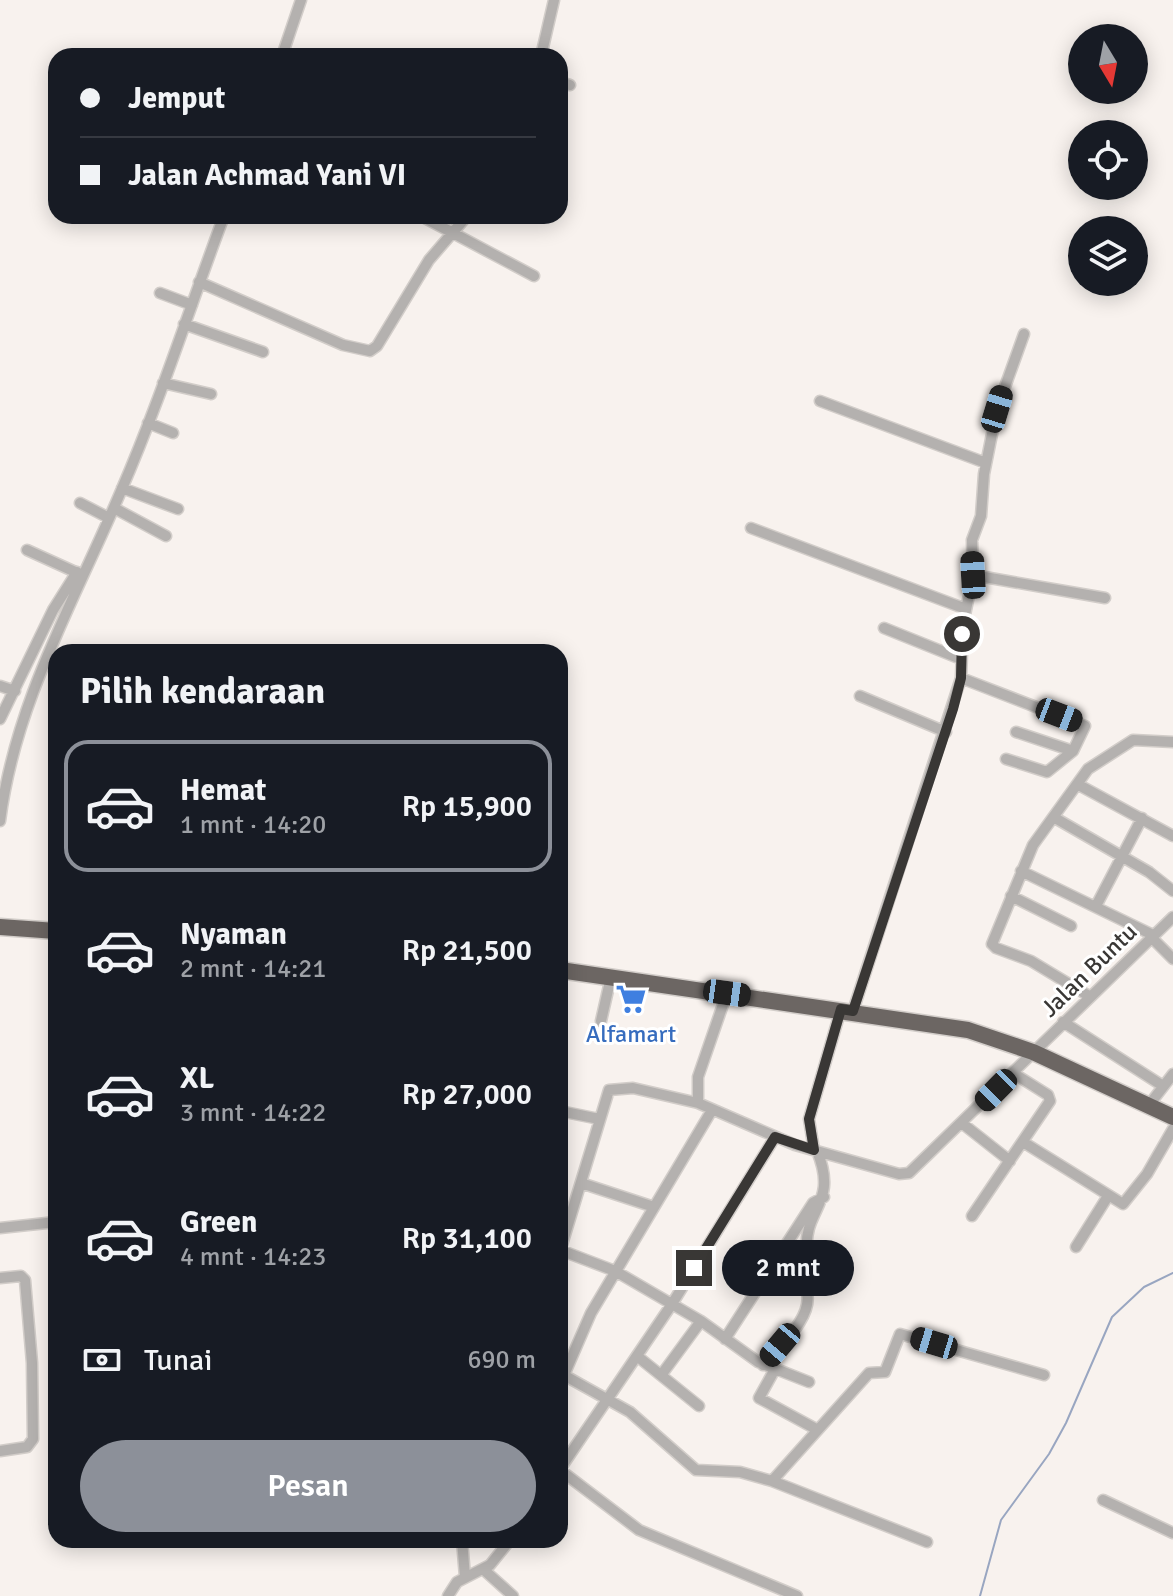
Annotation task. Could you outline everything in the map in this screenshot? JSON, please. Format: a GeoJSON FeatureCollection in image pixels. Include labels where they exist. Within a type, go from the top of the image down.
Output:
{"type":"FeatureCollection","features":[{"type":"Feature","properties":{"kind":"highway"},"geometry":{"type":"LineString","coordinates":[[0,927],[48,930]]}},
{"type":"Feature","properties":{"kind":"highway"},"geometry":{"type":"LineString","coordinates":[[568,971],[968,1030],[1033,1052],[1173,1117]]}},
{"type":"Feature","properties":{"kind":"street"},"geometry":{"type":"LineString","coordinates":[[285,48],[301,0]]}},
{"type":"Feature","properties":{"kind":"street"},"geometry":{"type":"LineString","coordinates":[[543,48],[554,0]]}},
{"type":"Feature","properties":{"kind":"street"},"geometry":{"type":"LineString","coordinates":[[51,644],[80,574],[112,513],[221,224]]}},
{"type":"Feature","properties":{"kind":"street"},"geometry":{"type":"LineString","coordinates":[[435,224],[534,276]]}},
{"type":"Feature","properties":{"kind":"street"},"geometry":{"type":"LineString","coordinates":[[199,282],[357,351],[370,351],[377,346],[429,260],[460,224]]}},
{"type":"Feature","properties":{"kind":"street"},"geometry":{"type":"LineString","coordinates":[[160,293],[192,305]]}},
{"type":"Feature","properties":{"kind":"street"},"geometry":{"type":"LineString","coordinates":[[184,324],[263,352]]}},
{"type":"Feature","properties":{"kind":"street"},"geometry":{"type":"LineString","coordinates":[[807,1251],[808,1232],[821,1198],[824,1168],[812,1149],[809,1119],[946,732],[961,678],[966,609],[973,575],[972,540],[981,516],[986,463],[997,409],[1024,334]]}},
{"type":"Feature","properties":{"kind":"street"},"geometry":{"type":"LineString","coordinates":[[163,383],[211,394]]}},
{"type":"Feature","properties":{"kind":"street"},"geometry":{"type":"LineString","coordinates":[[820,401],[986,463]]}},
{"type":"Feature","properties":{"kind":"street"},"geometry":{"type":"LineString","coordinates":[[148,423],[173,433]]}},
{"type":"Feature","properties":{"kind":"street"},"geometry":{"type":"LineString","coordinates":[[122,488],[178,509]]}},
{"type":"Feature","properties":{"kind":"street"},"geometry":{"type":"LineString","coordinates":[[80,503],[166,536]]}},
{"type":"Feature","properties":{"kind":"street"},"geometry":{"type":"LineString","coordinates":[[751,528],[966,609]]}},
{"type":"Feature","properties":{"kind":"street"},"geometry":{"type":"LineString","coordinates":[[27,550],[80,574]]}},
{"type":"Feature","properties":{"kind":"street"},"geometry":{"type":"LineString","coordinates":[[0,719],[66,585],[80,574]]}},
{"type":"Feature","properties":{"kind":"street"},"geometry":{"type":"LineString","coordinates":[[973,575],[1105,598]]}},
{"type":"Feature","properties":{"kind":"street"},"geometry":{"type":"LineString","coordinates":[[884,628],[961,659]]}},
{"type":"Feature","properties":{"kind":"street"},"geometry":{"type":"LineString","coordinates":[[0,821],[17,732],[48,650]]}},
{"type":"Feature","properties":{"kind":"street"},"geometry":{"type":"LineString","coordinates":[[32,654],[44,660]]}},
{"type":"Feature","properties":{"kind":"street"},"geometry":{"type":"LineString","coordinates":[[961,678],[1083,724],[1085,731],[1073,751],[1045,773],[1006,759]]}},
{"type":"Feature","properties":{"kind":"street"},"geometry":{"type":"LineString","coordinates":[[0,686],[15,691]]}},
{"type":"Feature","properties":{"kind":"street"},"geometry":{"type":"LineString","coordinates":[[860,696],[946,732]]}},
{"type":"Feature","properties":{"kind":"street"},"geometry":{"type":"LineString","coordinates":[[1016,732],[1073,751]]}},
{"type":"Feature","properties":{"kind":"street"},"geometry":{"type":"LineString","coordinates":[[1089,996],[1031,961],[993,947],[1033,845],[1088,769],[1124,744],[1140,738],[1173,742]]}},
{"type":"Feature","properties":{"kind":"street"},"geometry":{"type":"LineString","coordinates":[[1077,784],[1172,832]]}},
{"type":"Feature","properties":{"kind":"street"},"geometry":{"type":"LineString","coordinates":[[1055,818],[1173,891]]}},
{"type":"Feature","properties":{"kind":"street"},"geometry":{"type":"LineString","coordinates":[[1096,906],[1142,818]]}},
{"type":"Feature","properties":{"kind":"street"},"geometry":{"type":"LineString","coordinates":[[1021,871],[1152,936],[1173,959]]}},
{"type":"Feature","properties":{"kind":"street"},"geometry":{"type":"LineString","coordinates":[[1011,896],[1071,926]]}},
{"type":"Feature","properties":{"kind":"street","name":"Jalan Buntu"},"geometry":{"type":"LineString","coordinates":[[812,1149],[899,1174],[909,1173],[963,1124],[1089,996],[1173,917]]}},
{"type":"Feature","properties":{"kind":"street"},"geometry":{"type":"LineString","coordinates":[[601,1021],[611,977]]}},
{"type":"Feature","properties":{"kind":"street"},"geometry":{"type":"LineString","coordinates":[[698,1103],[698,1077],[727,993]]}},
{"type":"Feature","properties":{"kind":"street"},"geometry":{"type":"LineString","coordinates":[[1063,1022],[1163,1086]]}},
{"type":"Feature","properties":{"kind":"street"},"geometry":{"type":"LineString","coordinates":[[972,1216],[1050,1098],[1013,1073]]}},
{"type":"Feature","properties":{"kind":"street"},"geometry":{"type":"LineString","coordinates":[[1149,1105],[1173,1074]]}},
{"type":"Feature","properties":{"kind":"street"},"geometry":{"type":"LineString","coordinates":[[568,1224],[608,1092],[620,1087],[698,1103],[775,1137],[812,1149]]}},
{"type":"Feature","properties":{"kind":"street"},"geometry":{"type":"LineString","coordinates":[[568,1361],[615,1271],[712,1110]]}},
{"type":"Feature","properties":{"kind":"street"},"geometry":{"type":"LineString","coordinates":[[568,1113],[599,1119]]}},
{"type":"Feature","properties":{"kind":"street"},"geometry":{"type":"LineString","coordinates":[[963,1124],[1010,1161]]}},
{"type":"Feature","properties":{"kind":"street"},"geometry":{"type":"LineString","coordinates":[[1023,1142],[1123,1204],[1173,1129]]}},
{"type":"Feature","properties":{"kind":"street"},"geometry":{"type":"LineString","coordinates":[[568,1458],[672,1304],[775,1137]]}},
{"type":"Feature","properties":{"kind":"street"},"geometry":{"type":"LineString","coordinates":[[581,1183],[654,1207]]}},
{"type":"Feature","properties":{"kind":"street"},"geometry":{"type":"LineString","coordinates":[[1076,1247],[1108,1196]]}},
{"type":"Feature","properties":{"kind":"street"},"geometry":{"type":"LineString","coordinates":[[725,1339],[773,1263],[821,1198]]}},
{"type":"Feature","properties":{"kind":"street"},"geometry":{"type":"LineString","coordinates":[[0,1228],[48,1223]]}},
{"type":"Feature","properties":{"kind":"street"},"geometry":{"type":"LineString","coordinates":[[568,1253],[615,1271],[701,1321],[763,1365],[809,1382]]}},
{"type":"Feature","properties":{"kind":"street"},"geometry":{"type":"LineString","coordinates":[[763,1365],[797,1324],[809,1301],[806,1289],[773,1263]]}},
{"type":"Feature","properties":{"kind":"street"},"geometry":{"type":"LineString","coordinates":[[0,1278],[21,1276],[25,1280],[33,1424],[30,1445],[0,1451]]}},
{"type":"Feature","properties":{"kind":"street"},"geometry":{"type":"LineString","coordinates":[[662,1374],[701,1321]]}},
{"type":"Feature","properties":{"kind":"street"},"geometry":{"type":"LineString","coordinates":[[772,1481],[871,1371],[885,1372],[900,1334],[1044,1375]]}},
{"type":"Feature","properties":{"kind":"street"},"geometry":{"type":"LineString","coordinates":[[637,1356],[699,1406]]}},
{"type":"Feature","properties":{"kind":"street"},"geometry":{"type":"LineString","coordinates":[[775,1369],[759,1398],[816,1429]]}},
{"type":"Feature","properties":{"kind":"street"},"geometry":{"type":"LineString","coordinates":[[568,1377],[630,1412],[696,1470],[747,1473],[927,1542]]}},
{"type":"Feature","properties":{"kind":"street"},"geometry":{"type":"LineString","coordinates":[[568,1476],[639,1530],[797,1596]]}},
{"type":"Feature","properties":{"kind":"street"},"geometry":{"type":"LineString","coordinates":[[1103,1500],[1173,1533]]}},
{"type":"Feature","properties":{"kind":"street"},"geometry":{"type":"LineString","coordinates":[[463,1548],[465,1577]]}},
{"type":"Feature","properties":{"kind":"street"},"geometry":{"type":"LineString","coordinates":[[448,1596],[453,1586],[465,1577],[484,1570],[503,1548]]}},
{"type":"Feature","properties":{"kind":"street"},"geometry":{"type":"LineString","coordinates":[[484,1570],[513,1596]]}},
{"type":"Feature","properties":{"kind":"waterway"},"geometry":{"type":"LineString","coordinates":[[980,1596],[1001,1520],[1049,1454],[1066,1423],[1112,1317],[1144,1287],[1173,1273]]}},
{"type":"Feature","properties":{"kind":"place","name":"Alfamart"},"geometry":{"type":"Point","coordinates":[631,999]}},
{"type":"Feature","properties":{"kind":"route"},"geometry":{"type":"LineString","coordinates":[[694,1268],[775,1137],[814,1150],[810,1113],[823,1079],[841,1009],[853,1011],[891,888],[946,732],[961,678],[962,634]]}}]}
